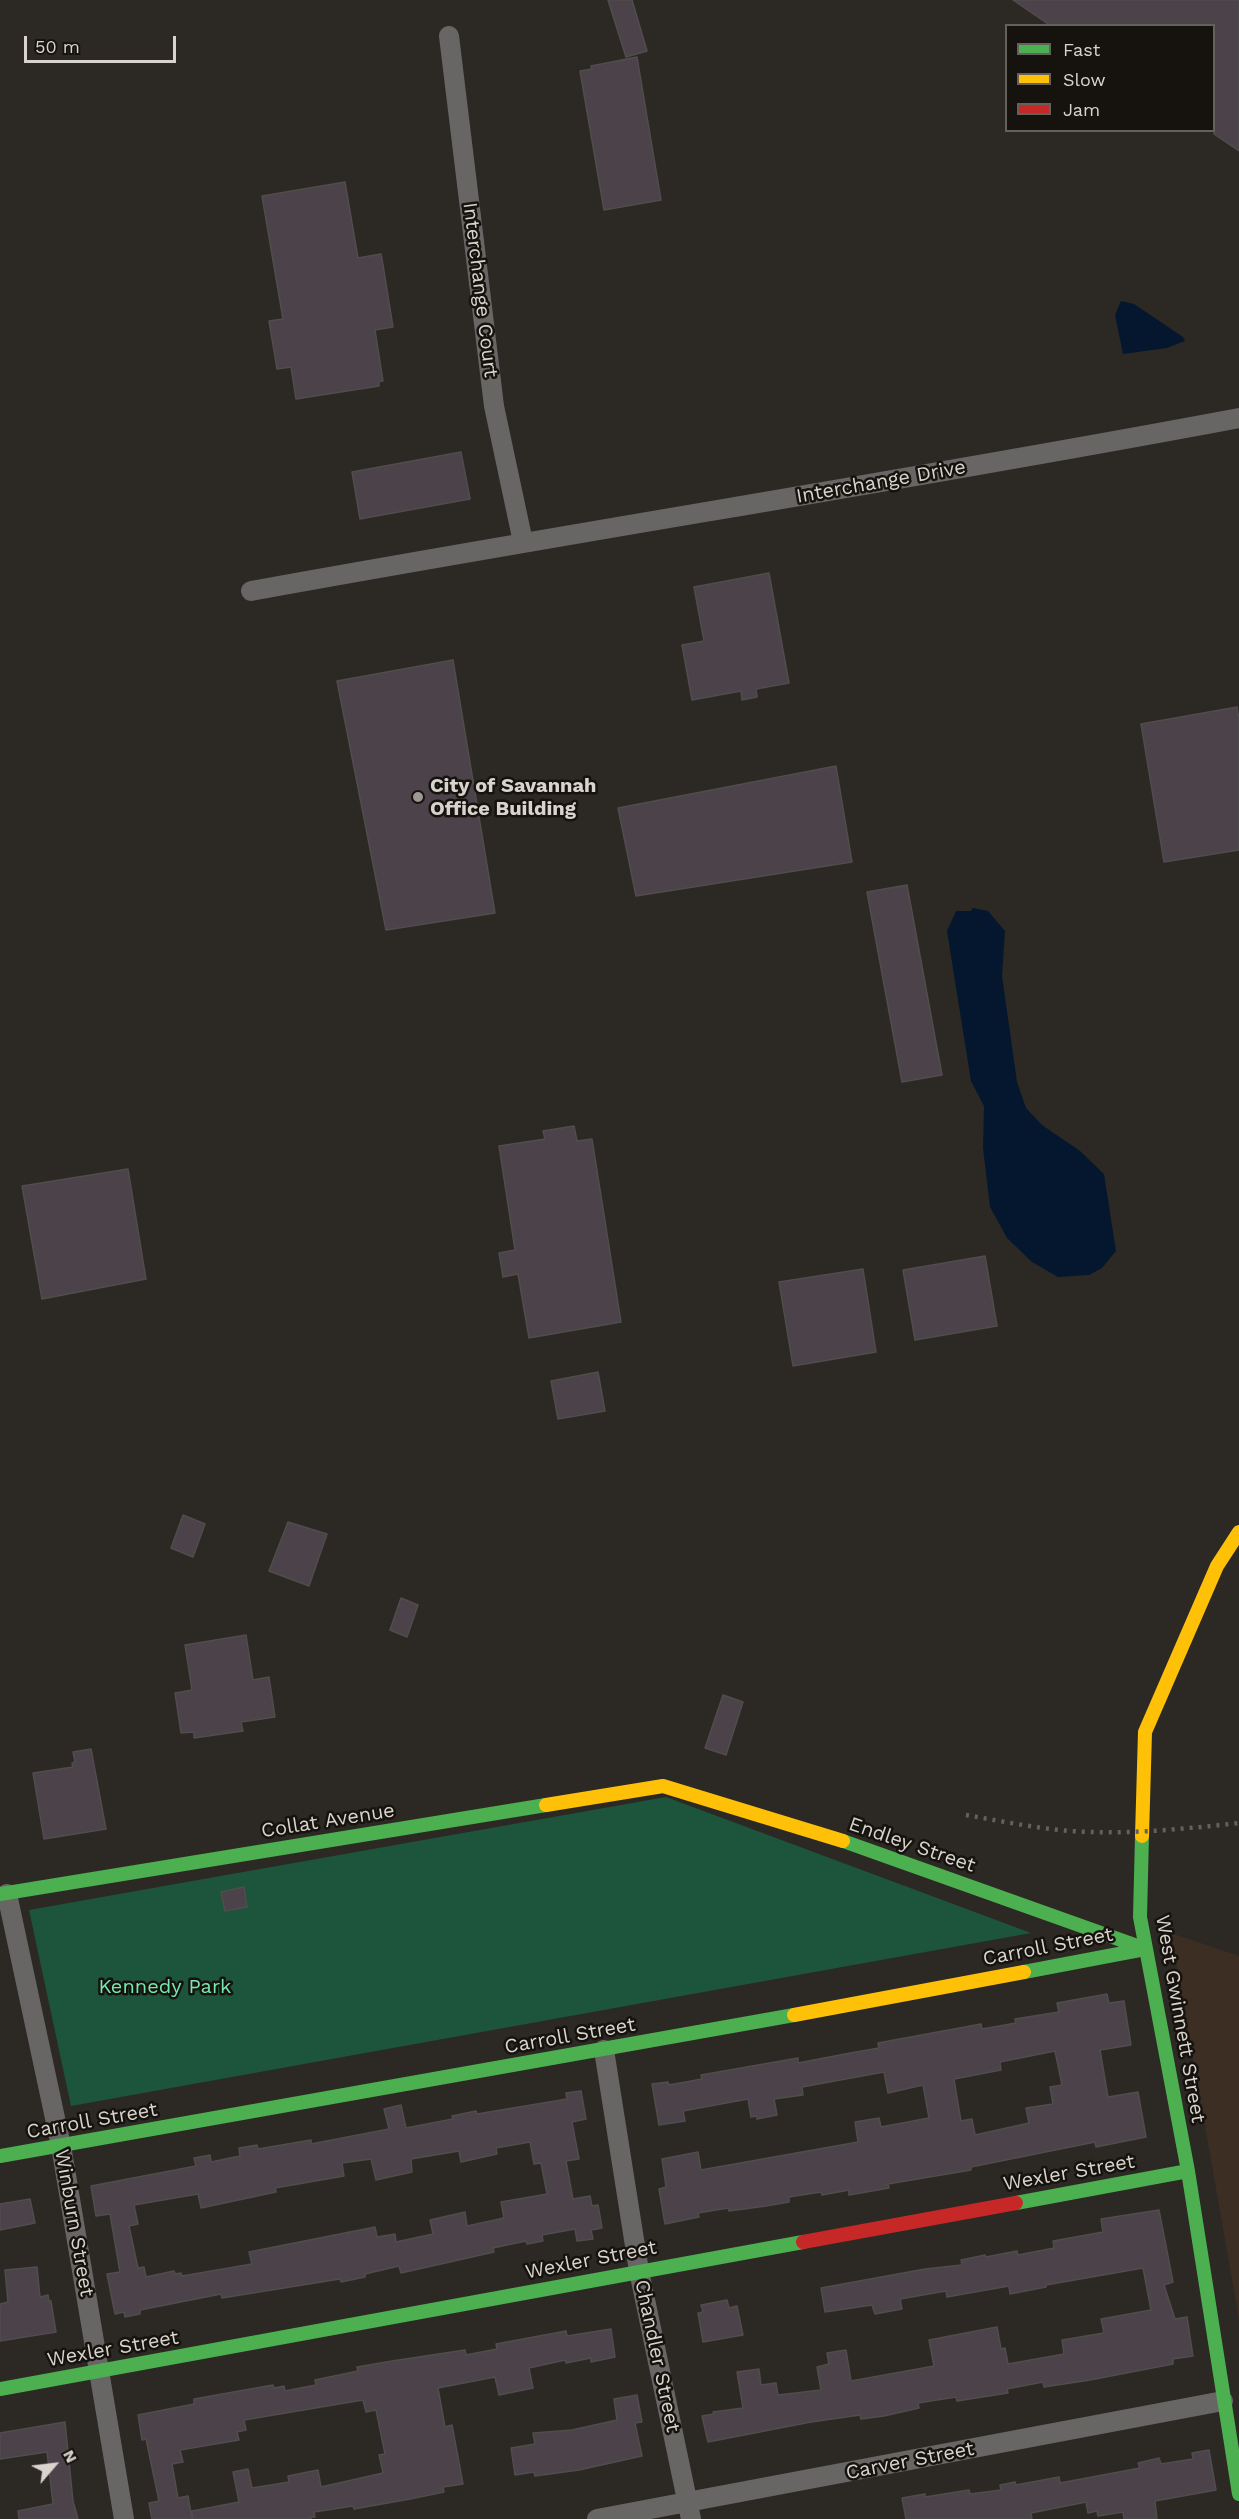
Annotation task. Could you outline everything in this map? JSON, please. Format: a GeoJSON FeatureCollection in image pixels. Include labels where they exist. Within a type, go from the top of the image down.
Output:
{"type":"FeatureCollection","features":[{"type":"Feature","properties":{"kind":"street","name":"Interchange Court"},"geometry":{"type":"LineString","coordinates":[[449,36],[494,406],[523,542]]}},
{"type":"Feature","properties":{"kind":"street","name":"Interchange Drive"},"geometry":{"type":"LineString","coordinates":[[250,591],[523,542],[908,478],[1239,418]]}},
{"type":"Feature","properties":{"kind":"street","name":"West Gwinnett Street"},"geometry":{"type":"LineString","coordinates":[[1239,1532],[1216,1566],[1145,1732],[1140,1917],[1188,2171],[1239,2494]]}},
{"type":"Feature","properties":{"kind":"street","name":"Endley Street"},"geometry":{"type":"LineString","coordinates":[[663,1786],[867,1848],[1146,1949]]}},
{"type":"Feature","properties":{"kind":"street","name":"Collat Avenue"},"geometry":{"type":"LineString","coordinates":[[3,1894],[663,1786]]}},
{"type":"Feature","properties":{"kind":"street","name":"Winburn Street"},"geometry":{"type":"LineString","coordinates":[[3,1894],[61,2146],[124,2519]]}},
{"type":"Feature","properties":{"kind":"street","name":"Carroll Street"},"geometry":{"type":"LineString","coordinates":[[0,2156],[604,2050],[1146,1949]]}},
{"type":"Feature","properties":{"kind":"street","name":"Chandler Street"},"geometry":{"type":"LineString","coordinates":[[604,2050],[639,2271],[690,2511]]}},
{"type":"Feature","properties":{"kind":"street","name":"Wexler Street"},"geometry":{"type":"LineString","coordinates":[[0,2390],[1188,2171]]}},
{"type":"Feature","properties":{"kind":"street","name":"Carver Street"},"geometry":{"type":"LineString","coordinates":[[597,2519],[690,2511],[1223,2401]]}},
{"type":"Feature","properties":{"kind":"shaded area"},"geometry":{"type":"Polygon","coordinates":[[[1171,1933],[1239,1956],[1239,2319],[1171,1933]]]}},
{"type":"Feature","properties":{"kind":"green space","name":"Kennedy Park"},"geometry":{"type":"Polygon","coordinates":[[[666,1797],[1031,1933],[71,2106],[29,1910],[666,1797]]]}},
{"type":"Feature","properties":{"kind":"water"},"geometry":{"type":"Polygon","coordinates":[[[1121,301],[1134,304],[1183,337],[1185,341],[1167,348],[1123,354],[1115,315],[1121,301]]]}},
{"type":"Feature","properties":{"kind":"water"},"geometry":{"type":"Polygon","coordinates":[[[973,908],[988,911],[1005,931],[1002,976],[1017,1082],[1026,1108],[1042,1125],[1080,1151],[1104,1174],[1116,1251],[1102,1268],[1089,1275],[1058,1277],[1032,1262],[1007,1238],[990,1207],[983,1148],[984,1106],[971,1081],[947,931],[956,911],[971,911],[973,908]]]}},
{"type":"Feature","properties":{"kind":"building"},"geometry":{"type":"Polygon","coordinates":[[[608,0],[632,0],[647,51],[626,57],[608,0]]]}},
{"type":"Feature","properties":{"kind":"building"},"geometry":{"type":"Polygon","coordinates":[[[1013,0],[1239,0],[1239,151],[1214,134],[1215,24],[1048,24],[1013,0]]]}},
{"type":"Feature","properties":{"kind":"building"},"geometry":{"type":"Polygon","coordinates":[[[637,57],[661,200],[604,210],[580,71],[592,69],[591,66],[637,57]]]}},
{"type":"Feature","properties":{"kind":"building"},"geometry":{"type":"Polygon","coordinates":[[[345,182],[358,258],[381,254],[393,327],[375,330],[383,381],[379,381],[379,386],[296,399],[291,367],[277,369],[269,321],[283,319],[262,196],[345,182]]]}},
{"type":"Feature","properties":{"kind":"building"},"geometry":{"type":"Polygon","coordinates":[[[461,452],[470,499],[360,519],[352,472],[461,452]]]}},
{"type":"Feature","properties":{"kind":"building"},"geometry":{"type":"Polygon","coordinates":[[[769,573],[789,683],[756,689],[757,697],[742,700],[741,691],[692,700],[682,645],[704,641],[694,587],[769,573]]]}},
{"type":"Feature","properties":{"kind":"building","name":"City of Savannah Office Building"},"geometry":{"type":"Polygon","coordinates":[[[453,660],[495,913],[386,930],[337,681],[453,660]]]}},
{"type":"Feature","properties":{"kind":"building"},"geometry":{"type":"Polygon","coordinates":[[[1237,707],[1239,719],[1239,850],[1164,862],[1141,724],[1237,707]]]}},
{"type":"Feature","properties":{"kind":"building"},"geometry":{"type":"Polygon","coordinates":[[[836,766],[852,862],[636,896],[618,808],[836,766]]]}},
{"type":"Feature","properties":{"kind":"building"},"geometry":{"type":"Polygon","coordinates":[[[907,885],[942,1075],[902,1082],[867,892],[907,885]]]}},
{"type":"Feature","properties":{"kind":"building"},"geometry":{"type":"Polygon","coordinates":[[[574,1126],[577,1141],[592,1139],[621,1322],[529,1338],[518,1274],[503,1277],[499,1253],[515,1250],[499,1146],[545,1139],[543,1131],[574,1126]]]}},
{"type":"Feature","properties":{"kind":"building"},"geometry":{"type":"Polygon","coordinates":[[[128,1169],[146,1279],[42,1299],[22,1186],[128,1169]]]}},
{"type":"Feature","properties":{"kind":"building"},"geometry":{"type":"Polygon","coordinates":[[[985,1256],[997,1326],[915,1340],[903,1270],[985,1256]]]}},
{"type":"Feature","properties":{"kind":"building"},"geometry":{"type":"Polygon","coordinates":[[[863,1269],[876,1352],[793,1366],[779,1282],[863,1269]]]}},
{"type":"Feature","properties":{"kind":"building"},"geometry":{"type":"Polygon","coordinates":[[[598,1372],[605,1411],[558,1419],[551,1381],[598,1372]]]}},
{"type":"Feature","properties":{"kind":"building"},"geometry":{"type":"Polygon","coordinates":[[[183,1515],[205,1524],[193,1557],[171,1548],[183,1515]]]}},
{"type":"Feature","properties":{"kind":"building"},"geometry":{"type":"Polygon","coordinates":[[[288,1522],[327,1534],[309,1586],[269,1571],[288,1522]]]}},
{"type":"Feature","properties":{"kind":"building"},"geometry":{"type":"Polygon","coordinates":[[[401,1598],[418,1605],[407,1637],[390,1630],[401,1598]]]}},
{"type":"Feature","properties":{"kind":"building"},"geometry":{"type":"Polygon","coordinates":[[[246,1635],[253,1680],[269,1677],[275,1717],[241,1722],[243,1731],[194,1738],[194,1732],[181,1733],[175,1693],[192,1690],[185,1645],[246,1635]]]}},
{"type":"Feature","properties":{"kind":"building"},"geometry":{"type":"Polygon","coordinates":[[[723,1695],[743,1702],[726,1755],[705,1748],[723,1695]]]}},
{"type":"Feature","properties":{"kind":"building"},"geometry":{"type":"Polygon","coordinates":[[[91,1749],[106,1829],[44,1839],[33,1773],[73,1767],[72,1763],[75,1762],[73,1752],[91,1749]]]}},
{"type":"Feature","properties":{"kind":"building"},"geometry":{"type":"Polygon","coordinates":[[[244,1887],[247,1907],[225,1911],[221,1892],[244,1887]]]}},
{"type":"Feature","properties":{"kind":"building"},"geometry":{"type":"Polygon","coordinates":[[[1107,1994],[1109,2003],[1124,2001],[1131,2045],[1100,2050],[1108,2097],[1138,2092],[1146,2137],[1096,2147],[1095,2142],[971,2167],[971,2170],[888,2184],[889,2188],[849,2195],[849,2190],[822,2195],[821,2192],[789,2197],[789,2202],[766,2206],[729,2211],[728,2208],[698,2213],[699,2217],[665,2224],[659,2189],[666,2187],[662,2159],[698,2152],[701,2170],[858,2142],[855,2122],[879,2118],[881,2127],[929,2118],[923,2085],[888,2093],[884,2072],[802,2087],[803,2095],[774,2099],[777,2115],[757,2119],[757,2116],[751,2117],[748,2099],[683,2111],[685,2121],[659,2125],[652,2084],[668,2082],[669,2085],[702,2079],[701,2075],[798,2058],[798,2063],[879,2048],[878,2043],[981,2024],[982,2029],[1016,2023],[1015,2019],[1059,2012],[1057,2003],[1107,1994]],[[1055,2051],[1000,2062],[1001,2070],[954,2079],[961,2121],[972,2119],[975,2135],[1029,2123],[1026,2108],[1053,2104],[1050,2087],[1062,2085],[1055,2051]]]}},
{"type":"Feature","properties":{"kind":"building"},"geometry":{"type":"Polygon","coordinates":[[[581,2091],[586,2119],[572,2122],[579,2159],[566,2161],[573,2199],[590,2196],[592,2206],[598,2205],[602,2228],[591,2230],[593,2239],[577,2241],[575,2229],[542,2235],[543,2241],[527,2244],[526,2241],[493,2248],[494,2252],[401,2273],[399,2266],[341,2282],[340,2279],[222,2298],[221,2294],[140,2310],[140,2314],[125,2317],[124,2312],[115,2314],[107,2274],[120,2272],[110,2214],[96,2216],[91,2186],[196,2166],[194,2158],[210,2155],[211,2162],[240,2156],[239,2148],[257,2145],[258,2149],[311,2140],[311,2144],[389,2129],[384,2109],[401,2105],[406,2128],[453,2119],[452,2116],[476,2111],[477,2114],[567,2099],[566,2093],[581,2091]],[[530,2142],[496,2148],[497,2154],[461,2162],[459,2151],[411,2159],[412,2172],[376,2180],[371,2159],[342,2163],[344,2176],[275,2188],[276,2192],[201,2208],[198,2194],[134,2205],[138,2224],[129,2226],[138,2268],[144,2267],[146,2277],[174,2271],[175,2274],[181,2273],[182,2276],[252,2264],[249,2252],[375,2227],[377,2237],[395,2234],[396,2242],[433,2234],[430,2220],[465,2212],[467,2226],[504,2218],[501,2202],[547,2194],[541,2163],[534,2164],[530,2142]]]}},
{"type":"Feature","properties":{"kind":"building"},"geometry":{"type":"Polygon","coordinates":[[[30,2199],[35,2223],[0,2230],[0,2204],[30,2199]]]}},
{"type":"Feature","properties":{"kind":"building"},"geometry":{"type":"Polygon","coordinates":[[[1159,2210],[1173,2282],[1164,2285],[1175,2319],[1187,2317],[1193,2356],[1173,2359],[1173,2364],[1090,2380],[1044,2387],[1043,2382],[1007,2389],[1008,2393],[957,2401],[956,2397],[918,2403],[919,2408],[884,2416],[861,2419],[860,2415],[811,2422],[708,2442],[702,2416],[714,2414],[713,2412],[743,2408],[737,2372],[759,2369],[761,2385],[776,2383],[778,2395],[821,2390],[817,2367],[829,2364],[827,2353],[846,2350],[851,2381],[934,2366],[929,2340],[997,2327],[1001,2349],[1005,2348],[1008,2364],[1064,2354],[1062,2340],[1104,2333],[1101,2319],[1151,2310],[1143,2268],[1046,2285],[1046,2287],[1010,2294],[1009,2286],[947,2297],[946,2291],[900,2299],[902,2309],[875,2314],[872,2305],[825,2312],[821,2288],[925,2269],[962,2265],[961,2260],[985,2255],[986,2257],[1017,2251],[1018,2255],[1054,2248],[1053,2241],[1103,2232],[1101,2219],[1159,2210]]]}},
{"type":"Feature","properties":{"kind":"building"},"geometry":{"type":"Polygon","coordinates":[[[37,2267],[40,2297],[48,2295],[51,2301],[56,2332],[0,2341],[0,2304],[8,2302],[5,2270],[37,2267]]]}},
{"type":"Feature","properties":{"kind":"building"},"geometry":{"type":"Polygon","coordinates":[[[727,2300],[729,2308],[737,2306],[743,2335],[703,2342],[698,2313],[703,2312],[701,2305],[727,2300]]]}},
{"type":"Feature","properties":{"kind":"building"},"geometry":{"type":"Polygon","coordinates":[[[611,2329],[615,2357],[591,2362],[591,2358],[566,2363],[565,2360],[529,2368],[533,2388],[499,2395],[495,2377],[438,2388],[445,2427],[452,2425],[463,2484],[443,2487],[444,2492],[354,2509],[353,2506],[314,2512],[315,2517],[311,2519],[193,2519],[192,2511],[239,2502],[233,2472],[248,2469],[252,2488],[289,2482],[288,2476],[318,2470],[321,2487],[383,2473],[379,2455],[385,2454],[376,2410],[366,2412],[363,2400],[244,2420],[246,2430],[237,2432],[239,2440],[180,2450],[183,2462],[172,2464],[178,2498],[188,2496],[192,2519],[152,2519],[149,2503],[159,2501],[146,2439],[142,2440],[138,2415],[194,2404],[194,2399],[273,2385],[274,2388],[284,2386],[285,2391],[316,2385],[315,2380],[358,2371],[357,2367],[465,2350],[466,2355],[497,2349],[496,2344],[566,2331],[567,2336],[611,2329]]]}},
{"type":"Feature","properties":{"kind":"building"},"geometry":{"type":"Polygon","coordinates":[[[637,2395],[642,2422],[635,2423],[642,2456],[579,2470],[535,2476],[534,2472],[515,2475],[511,2448],[535,2444],[533,2433],[572,2430],[617,2420],[614,2399],[637,2395]]]}},
{"type":"Feature","properties":{"kind":"building"},"geometry":{"type":"Polygon","coordinates":[[[65,2422],[73,2501],[78,2519],[19,2519],[18,2511],[53,2504],[47,2452],[0,2459],[0,2433],[65,2422]]]}},
{"type":"Feature","properties":{"kind":"building"},"geometry":{"type":"Polygon","coordinates":[[[1209,2450],[1216,2490],[1155,2501],[1157,2519],[1124,2519],[1123,2512],[1098,2516],[1097,2511],[1088,2513],[1086,2502],[1031,2513],[1032,2519],[906,2519],[902,2498],[969,2490],[970,2494],[1001,2490],[1000,2485],[1015,2482],[1016,2485],[1059,2477],[1060,2483],[1140,2468],[1138,2463],[1159,2458],[1161,2464],[1193,2459],[1192,2453],[1209,2450]]]}},
{"type":"Feature","properties":{"kind":"railway"},"geometry":{"type":"LineString","coordinates":[[966,1815],[1044,1828],[1091,1832],[1155,1831],[1239,1823]]}},
{"type":"Feature","properties":{"kind":"traffic: fast"},"geometry":{"type":"LineString","coordinates":[[0,1894],[546,1805]]}},
{"type":"Feature","properties":{"kind":"traffic: fast"},"geometry":{"type":"LineString","coordinates":[[1142,1836],[1140,1917],[1188,2171],[1239,2494]]}},
{"type":"Feature","properties":{"kind":"traffic: fast"},"geometry":{"type":"LineString","coordinates":[[843,1841],[1146,1949]]}},
{"type":"Feature","properties":{"kind":"traffic: fast"},"geometry":{"type":"LineString","coordinates":[[1024,1972],[1145,1949]]}},
{"type":"Feature","properties":{"kind":"traffic: fast"},"geometry":{"type":"LineString","coordinates":[[0,2156],[794,2015]]}},
{"type":"Feature","properties":{"kind":"traffic: fast"},"geometry":{"type":"LineString","coordinates":[[1016,2203],[1188,2171]]}},
{"type":"Feature","properties":{"kind":"traffic: fast"},"geometry":{"type":"LineString","coordinates":[[0,2389],[803,2242]]}},
{"type":"Feature","properties":{"kind":"traffic: slow"},"geometry":{"type":"LineString","coordinates":[[1142,1836],[1145,1732],[1217,1566],[1239,1532]]}},
{"type":"Feature","properties":{"kind":"traffic: slow"},"geometry":{"type":"LineString","coordinates":[[546,1805],[663,1786],[843,1841]]}},
{"type":"Feature","properties":{"kind":"traffic: slow"},"geometry":{"type":"LineString","coordinates":[[794,2015],[1024,1972]]}},
{"type":"Feature","properties":{"kind":"traffic: jam"},"geometry":{"type":"LineString","coordinates":[[803,2242],[1016,2203]]}},
{"type":"Feature","properties":{"kind":"place","name":"City of Savannah Office Building"},"geometry":{"type":"Point","coordinates":[418,797]}}]}
